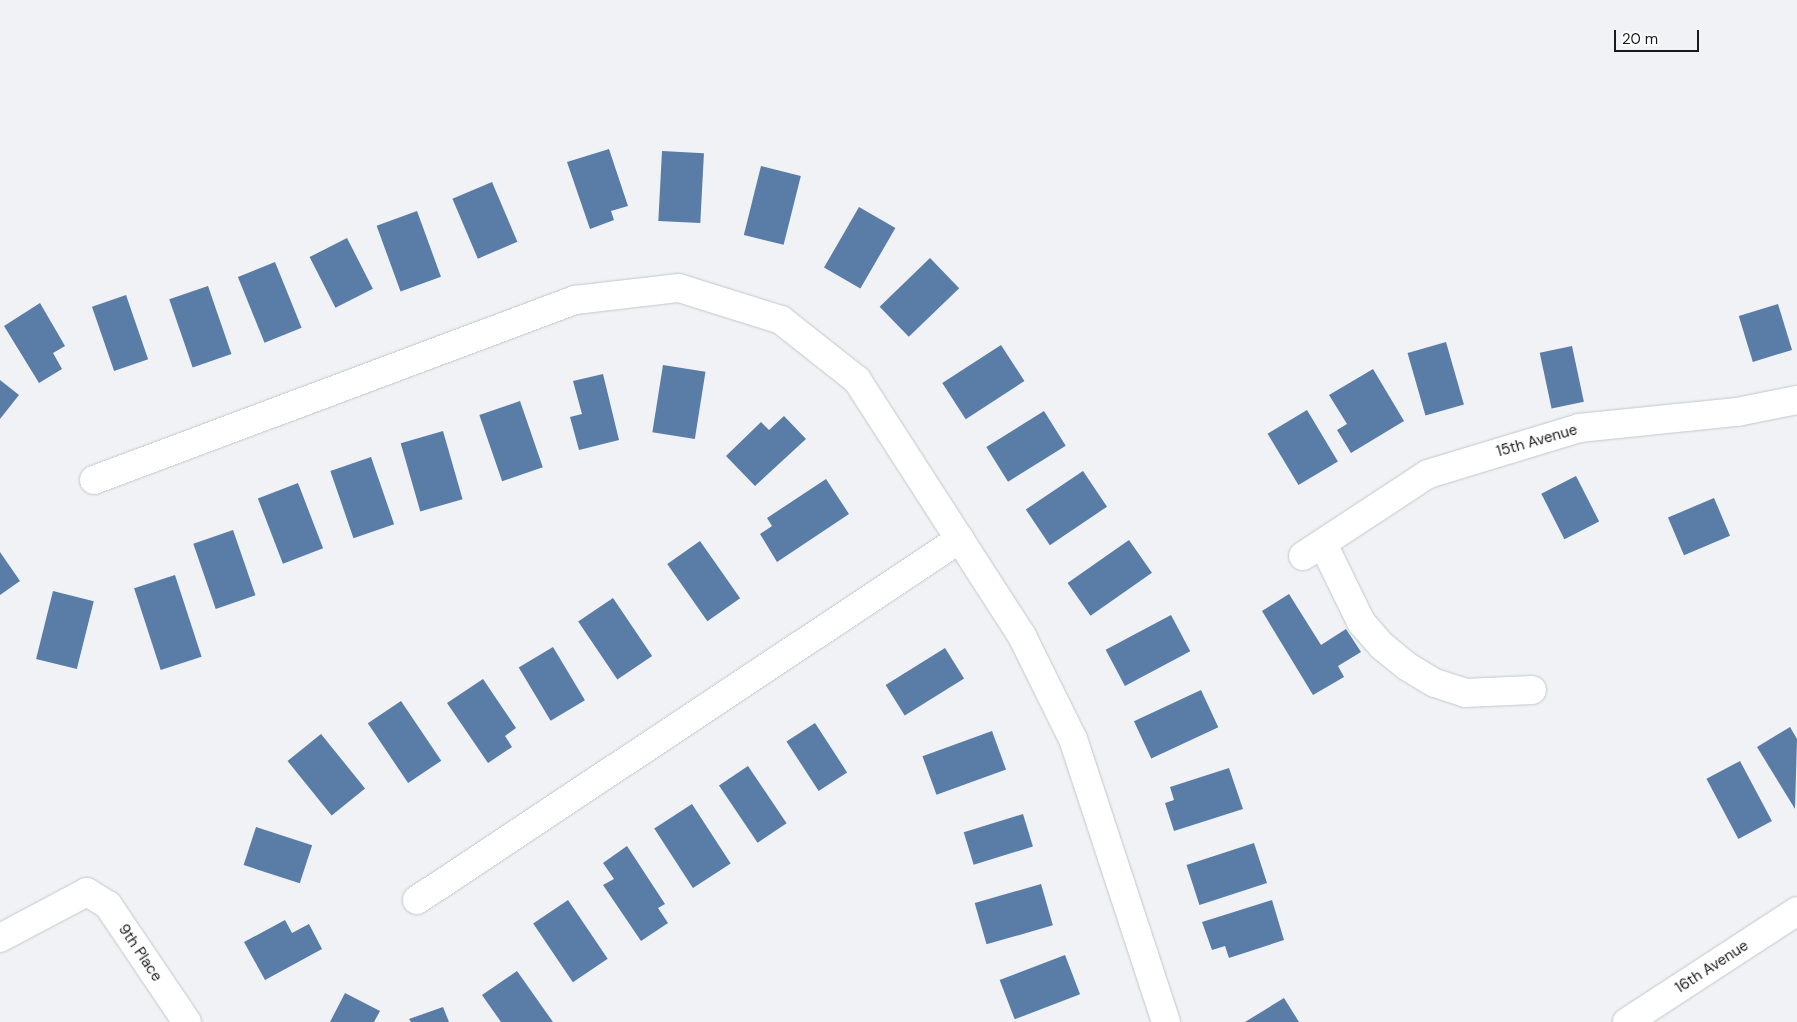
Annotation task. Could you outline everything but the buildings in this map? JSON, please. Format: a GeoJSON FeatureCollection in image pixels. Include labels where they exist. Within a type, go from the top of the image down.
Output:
{"type":"FeatureCollection","features":[{"type":"Feature","properties":{"kind":"street"},"geometry":{"type":"LineString","coordinates":[[94,480],[575,300],[680,288],[781,320],[857,380],[1022,636],[1073,739],[1166,1022]]}},
{"type":"Feature","properties":{"kind":"street","name":"15th Avenue"},"geometry":{"type":"LineString","coordinates":[[1532,690],[1465,693],[1435,684],[1408,667],[1382,646],[1361,622],[1313,550],[1428,474],[1579,428],[1737,412],[1797,400]]}},
{"type":"Feature","properties":{"kind":"street"},"geometry":{"type":"LineString","coordinates":[[417,900],[960,539]]}},
{"type":"Feature","properties":{"kind":"street","name":"9th Place"},"geometry":{"type":"LineString","coordinates":[[0,938],[87,892],[108,905],[187,1022]]}},
{"type":"Feature","properties":{"kind":"street","name":"16th Avenue"},"geometry":{"type":"LineString","coordinates":[[1627,1022],[1797,911]]}}]}
